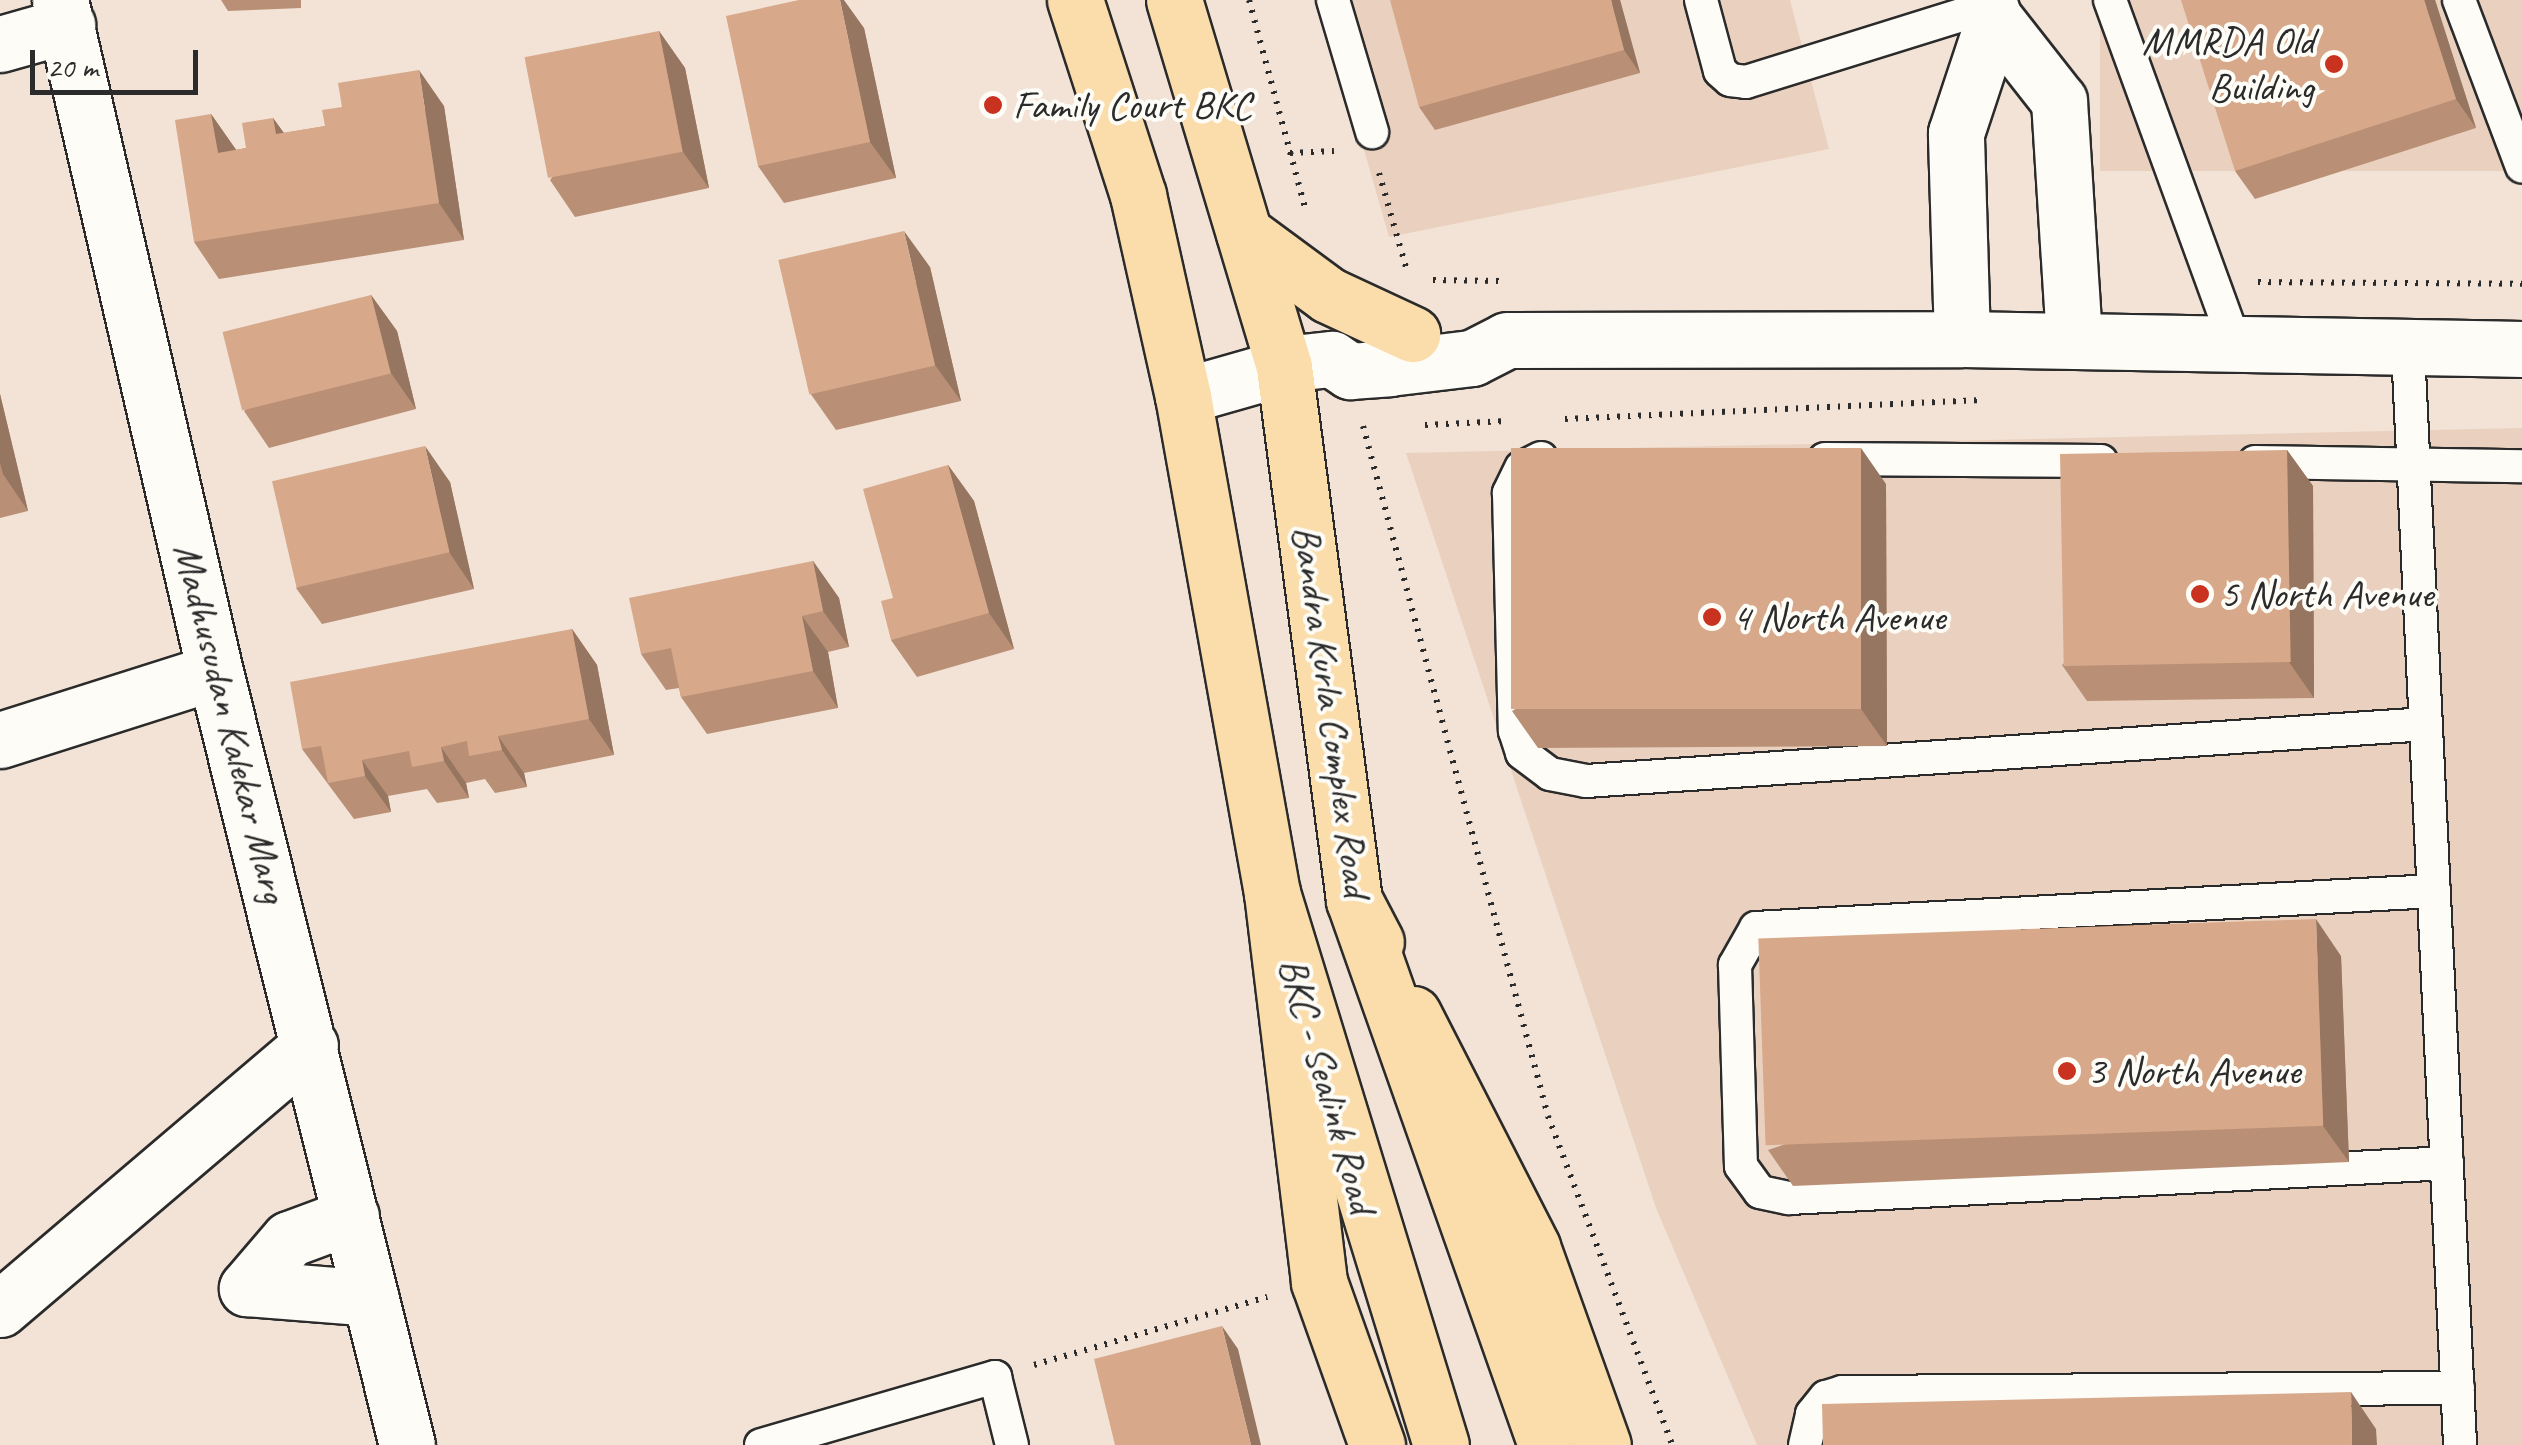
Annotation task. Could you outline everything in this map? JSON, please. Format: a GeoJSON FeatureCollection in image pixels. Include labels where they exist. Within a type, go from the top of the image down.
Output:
{"type":"FeatureCollection","features":[{"type":"Feature","properties":{"kind":"main road"},"geometry":{"type":"LineString","coordinates":[[1075,0],[1138,194],[1183,396],[1272,893],[1319,1282],[1377,1445]]}},
{"type":"Feature","properties":{"kind":"main road","name":"Bandra Kurla Complex Road"},"geometry":{"type":"LineString","coordinates":[[1174,0],[1244,234],[1308,363],[1354,900],[1532,1247],[1604,1445]]}},
{"type":"Feature","properties":{"kind":"main road"},"geometry":{"type":"LineString","coordinates":[[1244,234],[1328,296],[1412,334]]}},
{"type":"Feature","properties":{"kind":"main road","name":"BKC - Sealink Road"},"geometry":{"type":"LineString","coordinates":[[1272,893],[1384,1277],[1441,1445]]}},
{"type":"Feature","properties":{"kind":"main road","name":"BKC - Sealink Road"},"geometry":{"type":"LineString","coordinates":[[1354,900],[1546,1445]]}},
{"type":"Feature","properties":{"kind":"street"},"geometry":{"type":"LineString","coordinates":[[1962,339],[1956,133],[1991,8]]}},
{"type":"Feature","properties":{"kind":"street"},"geometry":{"type":"LineString","coordinates":[[1991,8],[2059,101],[2074,342]]}},
{"type":"Feature","properties":{"kind":"street"},"geometry":{"type":"LineString","coordinates":[[0,44],[64,13]]}},
{"type":"Feature","properties":{"kind":"street","name":"Madhusudan Kalekar Marg"},"geometry":{"type":"LineString","coordinates":[[64,13],[214,672],[408,1445]]}},
{"type":"Feature","properties":{"kind":"street"},"geometry":{"type":"LineString","coordinates":[[1183,396],[1308,363],[1342,348],[1412,334],[1476,323],[1508,340]]}},
{"type":"Feature","properties":{"kind":"street"},"geometry":{"type":"LineString","coordinates":[[1308,363],[1350,371],[1390,368],[1472,358],[1508,340],[1962,339],[2408,350],[2522,349]]}},
{"type":"Feature","properties":{"kind":"street"},"geometry":{"type":"LineString","coordinates":[[0,740],[214,672]]}},
{"type":"Feature","properties":{"kind":"street"},"geometry":{"type":"LineString","coordinates":[[0,1309],[310,1046]]}},
{"type":"Feature","properties":{"kind":"street"},"geometry":{"type":"LineString","coordinates":[[352,1216],[289,1238],[232,1298],[372,1298]]}},
{"type":"Feature","properties":{"kind":"lane"},"geometry":{"type":"LineString","coordinates":[[1333,0],[1372,132]]}},
{"type":"Feature","properties":{"kind":"lane"},"geometry":{"type":"LineString","coordinates":[[1701,0],[1720,70],[1730,80],[1746,82],[1991,8]]}},
{"type":"Feature","properties":{"kind":"lane"},"geometry":{"type":"LineString","coordinates":[[2110,0],[2236,346]]}},
{"type":"Feature","properties":{"kind":"lane"},"geometry":{"type":"LineString","coordinates":[[2459,0],[2522,167]]}},
{"type":"Feature","properties":{"kind":"lane"},"geometry":{"type":"LineString","coordinates":[[2408,350],[2460,1445]]}},
{"type":"Feature","properties":{"kind":"lane"},"geometry":{"type":"LineString","coordinates":[[1570,457],[1535,458],[1520,468],[1509,493],[1515,731],[1522,753],[1550,774],[1586,781],[2426,724]]}},
{"type":"Feature","properties":{"kind":"lane"},"geometry":{"type":"LineString","coordinates":[[1787,459],[2143,462]]}},
{"type":"Feature","properties":{"kind":"lane"},"geometry":{"type":"LineString","coordinates":[[2222,462],[2522,466]]}},
{"type":"Feature","properties":{"kind":"lane"},"geometry":{"type":"LineString","coordinates":[[2434,891],[1756,928],[1735,964],[1741,1166],[1760,1192],[1789,1198],[2447,1162]]}},
{"type":"Feature","properties":{"kind":"lane"},"geometry":{"type":"LineString","coordinates":[[761,1445],[995,1377],[1012,1445]]}},
{"type":"Feature","properties":{"kind":"lane"},"geometry":{"type":"LineString","coordinates":[[1805,1445],[1812,1414],[1826,1397],[1842,1392],[2458,1388]]}},
{"type":"Feature","properties":{"kind":"path"},"geometry":{"type":"LineString","coordinates":[[1290,153],[1340,151]]}},
{"type":"Feature","properties":{"kind":"path"},"geometry":{"type":"LineString","coordinates":[[1378,168],[1409,280]]}},
{"type":"Feature","properties":{"kind":"path"},"geometry":{"type":"LineString","coordinates":[[1429,280],[1508,280]]}},
{"type":"Feature","properties":{"kind":"path"},"geometry":{"type":"LineString","coordinates":[[2214,282],[2522,284]]}},
{"type":"Feature","properties":{"kind":"path"},"geometry":{"type":"LineString","coordinates":[[1561,419],[1995,400]]}},
{"type":"Feature","properties":{"kind":"path"},"geometry":{"type":"LineString","coordinates":[[1403,426],[1521,420]]}},
{"type":"Feature","properties":{"kind":"path"},"geometry":{"type":"LineString","coordinates":[[1383,427],[1364,428],[1548,1116],[1672,1445]]}},
{"type":"Feature","properties":{"kind":"path"},"geometry":{"type":"LineString","coordinates":[[995,1377],[1319,1282]]}},
{"type":"Feature","properties":{"kind":"shaded area"},"geometry":{"type":"Polygon","coordinates":[[[1321,0],[1790,0],[1829,149],[1389,237],[1321,0]]]}},
{"type":"Feature","properties":{"kind":"shaded area"},"geometry":{"type":"Polygon","coordinates":[[[2100,0],[2522,0],[2522,171],[2100,171],[2100,0]]]}},
{"type":"Feature","properties":{"kind":"shaded area"},"geometry":{"type":"Polygon","coordinates":[[[2522,428],[2522,1445],[1757,1445],[1656,1208],[1406,453],[2522,428]]]}},
{"type":"Feature","properties":{"kind":"building"},"geometry":{"type":"Polygon","coordinates":[[[799,0],[840,0],[870,142],[758,166],[726,16],[799,0]]]}},
{"type":"Feature","properties":{"kind":"building"},"geometry":{"type":"Polygon","coordinates":[[[1390,0],[1611,0],[1624,50],[1419,107],[1390,0]]]}},
{"type":"Feature","properties":{"kind":"building","name":"MMRDA Old Building"},"geometry":{"type":"Polygon","coordinates":[[[2181,0],[2424,0],[2456,99],[2235,171],[2181,0]]]}},
{"type":"Feature","properties":{"kind":"building"},"geometry":{"type":"Polygon","coordinates":[[[659,31],[682,152],[548,178],[525,57],[659,31]]]}},
{"type":"Feature","properties":{"kind":"building"},"geometry":{"type":"Polygon","coordinates":[[[419,70],[439,203],[194,242],[175,120],[211,114],[218,153],[246,148],[242,123],[273,118],[276,134],[325,126],[322,110],[342,107],[338,83],[419,70]]]}},
{"type":"Feature","properties":{"kind":"building"},"geometry":{"type":"Polygon","coordinates":[[[904,231],[935,365],[809,394],[778,260],[904,231]]]}},
{"type":"Feature","properties":{"kind":"building"},"geometry":{"type":"Polygon","coordinates":[[[371,295],[391,374],[242,411],[223,332],[371,295]]]}},
{"type":"Feature","properties":{"kind":"building"},"geometry":{"type":"Polygon","coordinates":[[[425,446],[450,552],[297,588],[272,481],[425,446]]]}},
{"type":"Feature","properties":{"kind":"building","name":"4 North Avenue"},"geometry":{"type":"Polygon","coordinates":[[[1511,448],[1861,448],[1861,709],[1511,709],[1511,448]]]}},
{"type":"Feature","properties":{"kind":"building","name":"5 North Avenue"},"geometry":{"type":"Polygon","coordinates":[[[2287,450],[2291,662],[2064,666],[2060,454],[2287,450]]]}},
{"type":"Feature","properties":{"kind":"building"},"geometry":{"type":"Polygon","coordinates":[[[948,465],[989,613],[891,640],[881,601],[893,598],[863,489],[948,465]]]}},
{"type":"Feature","properties":{"kind":"building"},"geometry":{"type":"Polygon","coordinates":[[[813,561],[823,611],[802,616],[813,671],[681,697],[671,648],[641,654],[629,598],[813,561]]]}},
{"type":"Feature","properties":{"kind":"building"},"geometry":{"type":"Polygon","coordinates":[[[572,629],[589,719],[498,736],[502,750],[469,756],[467,741],[441,747],[444,761],[412,767],[409,751],[362,760],[365,776],[328,783],[321,746],[302,749],[290,682],[572,629]]]}},
{"type":"Feature","properties":{"kind":"building","name":"3 North Avenue"},"geometry":{"type":"Polygon","coordinates":[[[2316,919],[2323,1126],[1766,1145],[1758,938],[2316,919]]]}},
{"type":"Feature","properties":{"kind":"building"},"geometry":{"type":"Polygon","coordinates":[[[1222,1326],[1251,1445],[1115,1445],[1094,1359],[1222,1326]]]}},
{"type":"Feature","properties":{"kind":"building"},"geometry":{"type":"Polygon","coordinates":[[[2351,1392],[2352,1445],[1823,1445],[1822,1404],[2351,1392]]]}},
{"type":"Feature","properties":{"kind":"place","name":"MMRDA Old Building"},"geometry":{"type":"Point","coordinates":[2334,64]}},
{"type":"Feature","properties":{"kind":"place","name":"Family Court BKC"},"geometry":{"type":"Point","coordinates":[993,105]}},
{"type":"Feature","properties":{"kind":"place","name":"5 North Avenue"},"geometry":{"type":"Point","coordinates":[2200,594]}},
{"type":"Feature","properties":{"kind":"place","name":"4 North Avenue"},"geometry":{"type":"Point","coordinates":[1712,617]}},
{"type":"Feature","properties":{"kind":"place","name":"3 North Avenue"},"geometry":{"type":"Point","coordinates":[2067,1071]}}]}
